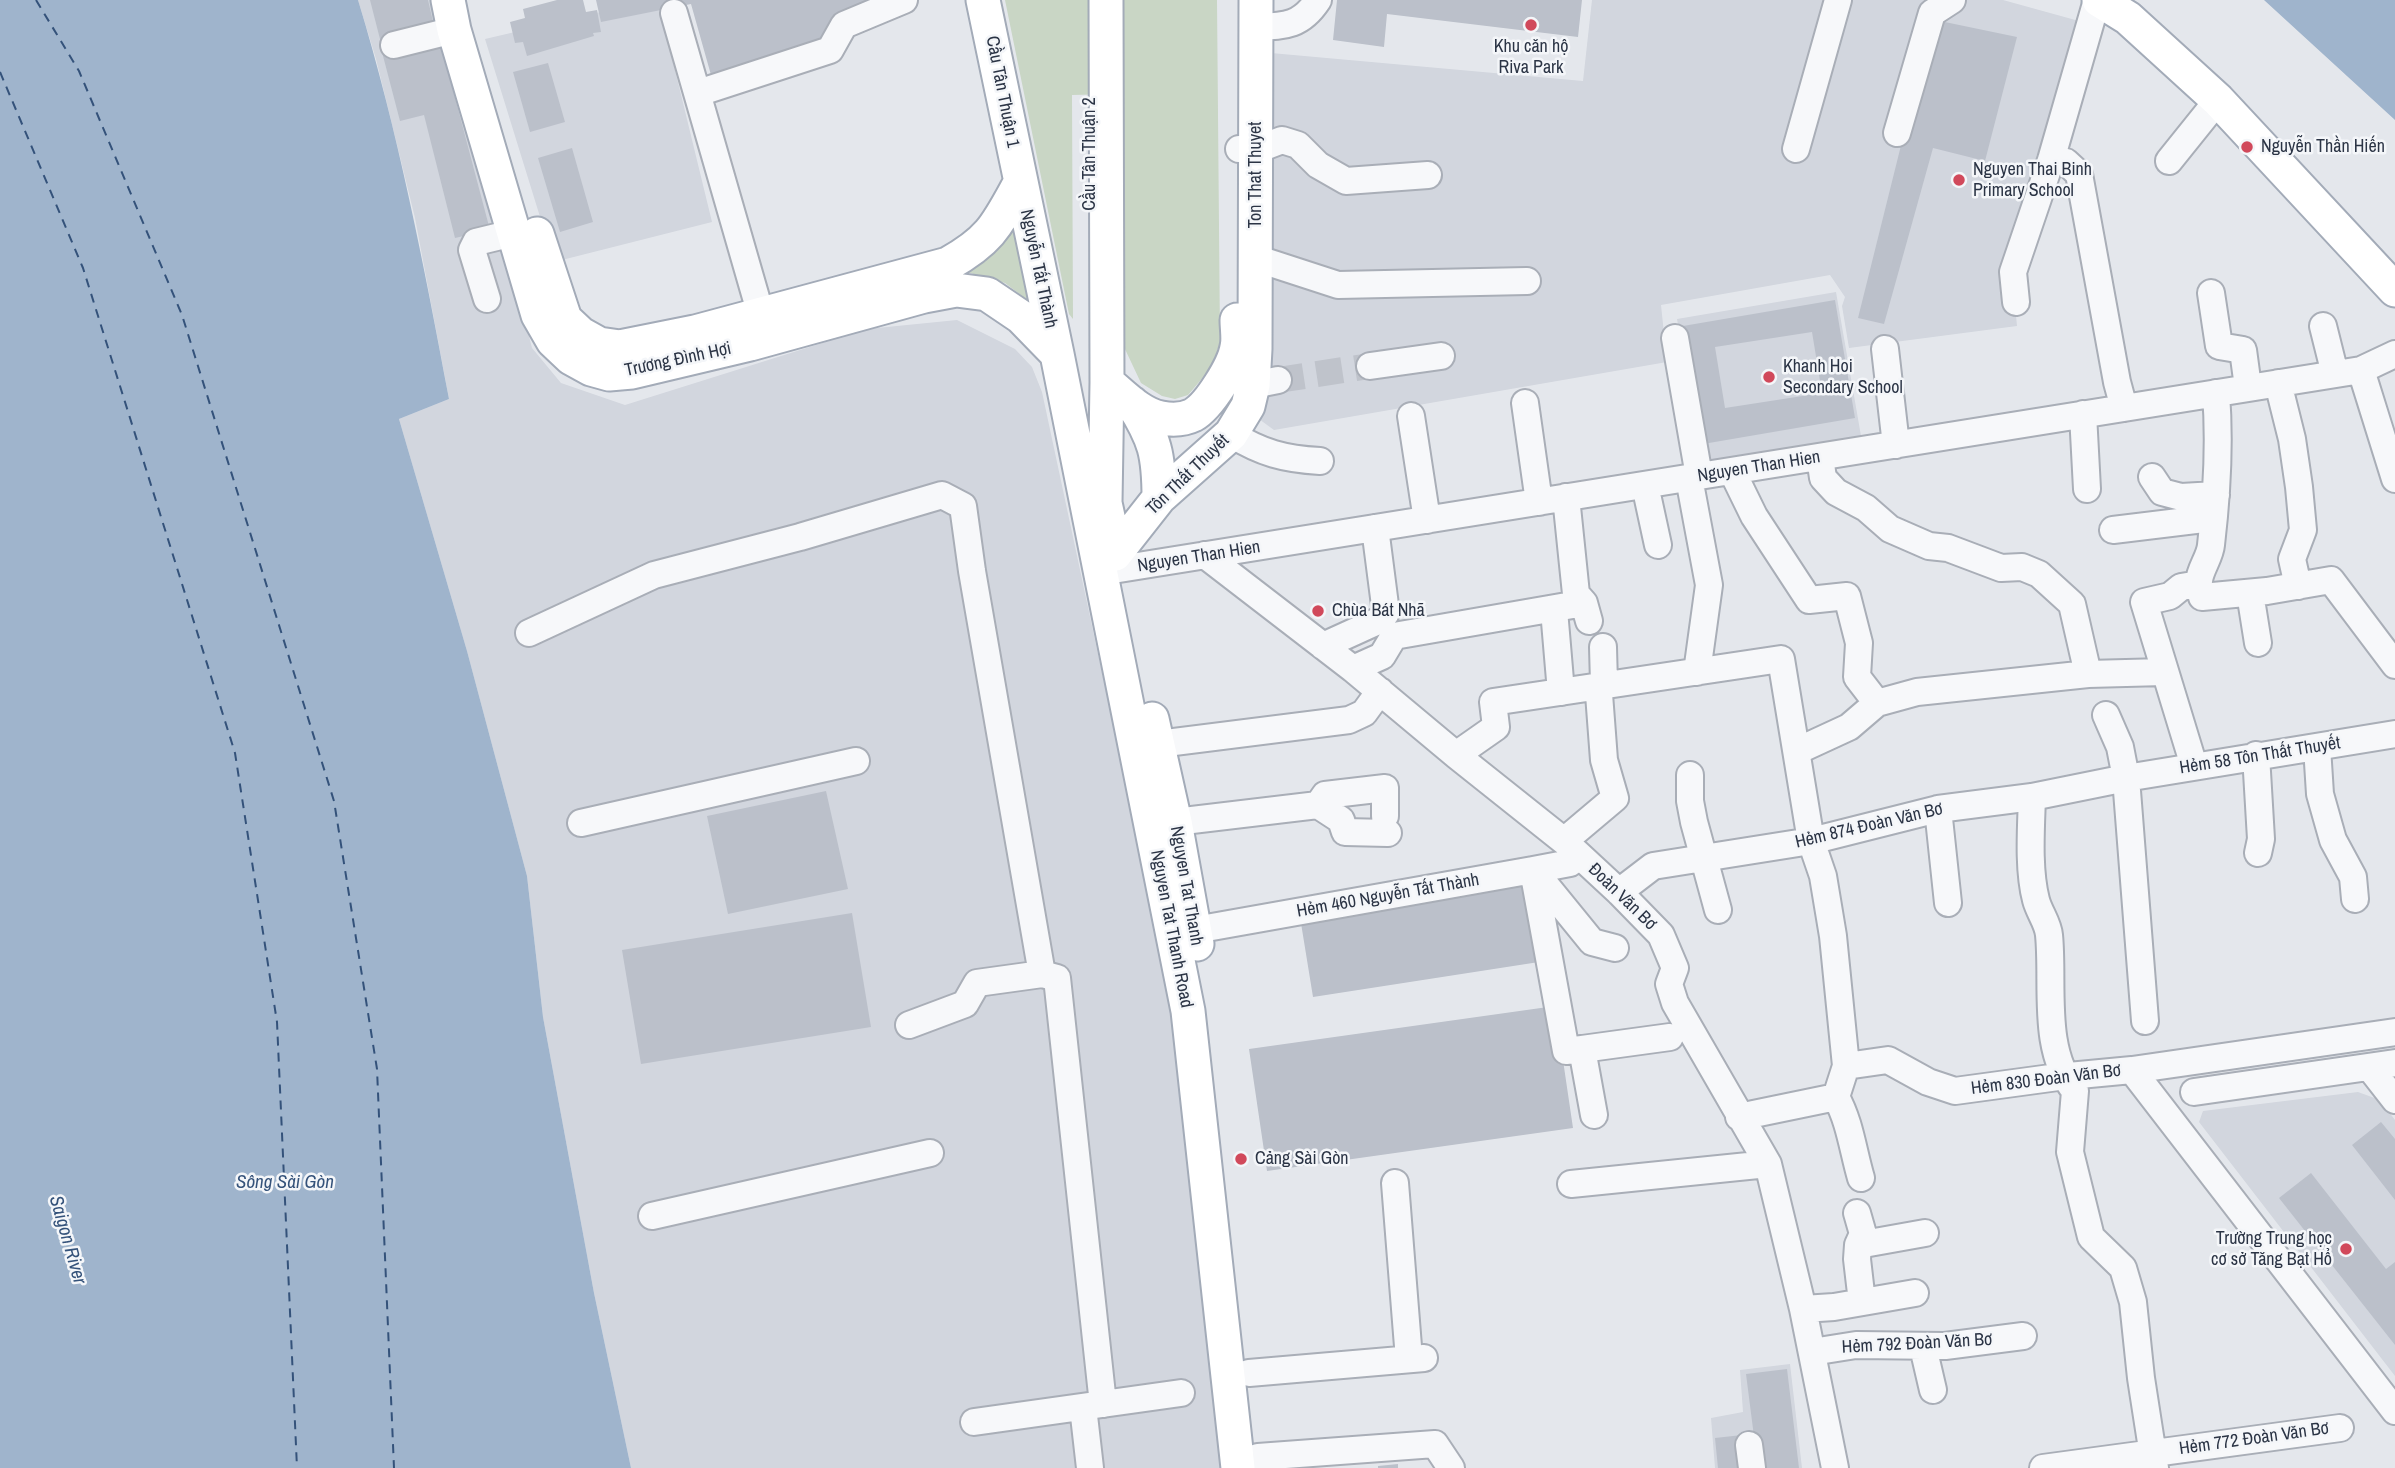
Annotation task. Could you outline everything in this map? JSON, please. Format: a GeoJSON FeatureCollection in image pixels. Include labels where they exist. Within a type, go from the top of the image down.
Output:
{"type":"FeatureCollection","features":[{"type":"Feature","properties":{"kind":"main road","name":"Trương Đình Hợi"},"geometry":{"type":"LineString","coordinates":[[471,0],[532,219],[565,319],[581,334],[599,344],[620,347],[695,332],[756,329],[956,290],[987,294],[1003,304],[1021,317],[1057,354]]}},
{"type":"Feature","properties":{"kind":"main road","name":"Cầu Tân Thuận 1"},"geometry":{"type":"LineString","coordinates":[[984,0],[1020,183]]}},
{"type":"Feature","properties":{"kind":"main road","name":"Cầu Tân Thuận 2"},"geometry":{"type":"LineString","coordinates":[[1089,0],[1099,307]]}},
{"type":"Feature","properties":{"kind":"main road","name":"Cầu Tân Thuận 2"},"geometry":{"type":"LineString","coordinates":[[1099,307],[1106,0]]}},
{"type":"Feature","properties":{"kind":"main road","name":"Ton That Thuyet"},"geometry":{"type":"LineString","coordinates":[[1237,0],[1255,258]]}},
{"type":"Feature","properties":{"kind":"main road"},"geometry":{"type":"LineString","coordinates":[[2098,0],[2128,18],[2218,100],[2395,290]]}},
{"type":"Feature","properties":{"kind":"main road","name":"Ton That Thuyet"},"geometry":{"type":"LineString","coordinates":[[1120,392],[1145,412],[1160,418],[1178,420],[1192,415],[1203,407],[1214,392],[1228,370],[1237,348],[1256,13]]}},
{"type":"Feature","properties":{"kind":"main road","name":"Trương Đình Hợi"},"geometry":{"type":"LineString","coordinates":[[451,15],[538,314],[553,341],[571,358],[591,369],[609,373],[632,372],[948,264],[974,250],[995,229],[1020,183]]}},
{"type":"Feature","properties":{"kind":"main road","name":"Nguyễn Tất Thành"},"geometry":{"type":"LineString","coordinates":[[1020,183],[1057,354]]}},
{"type":"Feature","properties":{"kind":"main road","name":"Tôn Thất Thuyết"},"geometry":{"type":"LineString","coordinates":[[1117,562],[1159,498],[1231,434],[1266,382],[1255,258]]}},
{"type":"Feature","properties":{"kind":"main road","name":"Nguyen Tat Thanh"},"geometry":{"type":"LineString","coordinates":[[1099,307],[1120,392],[1105,503],[1175,822],[1195,930],[1217,1082],[1249,1373],[1252,1464]]}},
{"type":"Feature","properties":{"kind":"main road"},"geometry":{"type":"LineString","coordinates":[[1082,483],[1099,307]]}},
{"type":"Feature","properties":{"kind":"main road","name":"Nguyen Tat Thanh Road"},"geometry":{"type":"LineString","coordinates":[[1057,354],[1188,1011],[1252,1464]]}},
{"type":"Feature","properties":{"kind":"main road"},"geometry":{"type":"LineString","coordinates":[[1120,392],[1145,423],[1156,449],[1159,498]]}},
{"type":"Feature","properties":{"kind":"street"},"geometry":{"type":"LineString","coordinates":[[698,93],[830,50],[844,25],[904,0]]}},
{"type":"Feature","properties":{"kind":"street"},"geometry":{"type":"LineString","coordinates":[[1256,13],[1288,26],[1312,9],[1318,0]]}},
{"type":"Feature","properties":{"kind":"street"},"geometry":{"type":"LineString","coordinates":[[1796,149],[1838,0]]}},
{"type":"Feature","properties":{"kind":"street"},"geometry":{"type":"LineString","coordinates":[[1897,133],[1933,13],[1952,0]]}},
{"type":"Feature","properties":{"kind":"street"},"geometry":{"type":"LineString","coordinates":[[2016,302],[2013,272],[2051,160],[2098,0]]}},
{"type":"Feature","properties":{"kind":"street"},"geometry":{"type":"LineString","coordinates":[[674,13],[698,93],[756,329]]}},
{"type":"Feature","properties":{"kind":"street"},"geometry":{"type":"LineString","coordinates":[[394,45],[451,15]]}},
{"type":"Feature","properties":{"kind":"street"},"geometry":{"type":"LineString","coordinates":[[2169,160],[2218,100]]}},
{"type":"Feature","properties":{"kind":"street"},"geometry":{"type":"LineString","coordinates":[[1247,149],[1282,140],[1298,145],[1318,165],[1346,181],[1429,175]]}},
{"type":"Feature","properties":{"kind":"street"},"geometry":{"type":"LineString","coordinates":[[2051,160],[2066,162],[2079,174],[2124,408]]}},
{"type":"Feature","properties":{"kind":"street"},"geometry":{"type":"LineString","coordinates":[[487,299],[472,250],[476,242],[513,233]]}},
{"type":"Feature","properties":{"kind":"street"},"geometry":{"type":"LineString","coordinates":[[1255,258],[1338,285],[1527,281]]}},
{"type":"Feature","properties":{"kind":"street"},"geometry":{"type":"LineString","coordinates":[[2211,293],[2220,346],[2243,350],[2248,387]]}},
{"type":"Feature","properties":{"kind":"street"},"geometry":{"type":"LineString","coordinates":[[2323,326],[2334,374]]}},
{"type":"Feature","properties":{"kind":"street"},"geometry":{"type":"LineString","coordinates":[[1675,338],[1709,585],[1697,672]]}},
{"type":"Feature","properties":{"kind":"street"},"geometry":{"type":"LineString","coordinates":[[1885,349],[1896,444]]}},
{"type":"Feature","properties":{"kind":"street","name":"Nguyen Than Hien"},"geometry":{"type":"LineString","coordinates":[[1117,562],[1205,555],[2361,370],[2395,354]]}},
{"type":"Feature","properties":{"kind":"street"},"geometry":{"type":"LineString","coordinates":[[1370,366],[1441,356]]}},
{"type":"Feature","properties":{"kind":"street"},"geometry":{"type":"LineString","coordinates":[[2361,370],[2395,479]]}},
{"type":"Feature","properties":{"kind":"street"},"geometry":{"type":"LineString","coordinates":[[2278,383],[2292,439],[2301,509],[2303,530],[2292,559],[2298,586]]}},
{"type":"Feature","properties":{"kind":"street"},"geometry":{"type":"LineString","coordinates":[[2216,393],[2222,491],[2211,548],[2199,584],[2202,597],[2250,593],[2331,580],[2395,665]]}},
{"type":"Feature","properties":{"kind":"street"},"geometry":{"type":"LineString","coordinates":[[1525,403],[1539,502]]}},
{"type":"Feature","properties":{"kind":"street"},"geometry":{"type":"LineString","coordinates":[[2083,414],[2087,489]]}},
{"type":"Feature","properties":{"kind":"street"},"geometry":{"type":"LineString","coordinates":[[1411,416],[1427,520]]}},
{"type":"Feature","properties":{"kind":"street"},"geometry":{"type":"LineString","coordinates":[[1231,434],[1248,444],[1289,459],[1320,461]]}},
{"type":"Feature","properties":{"kind":"street"},"geometry":{"type":"LineString","coordinates":[[1820,457],[1823,478],[1836,492],[1866,508],[1890,529],[1929,547],[1948,548],[2001,569],[2022,568],[2039,574],[2072,604],[2088,674]]}},
{"type":"Feature","properties":{"kind":"street"},"geometry":{"type":"LineString","coordinates":[[1732,471],[1754,516],[1808,600],[1847,596],[1859,643],[1857,677],[1877,704]]}},
{"type":"Feature","properties":{"kind":"street"},"geometry":{"type":"LineString","coordinates":[[2152,477],[2162,492],[2181,497],[2222,491]]}},
{"type":"Feature","properties":{"kind":"street"},"geometry":{"type":"LineString","coordinates":[[1645,485],[1658,545]]}},
{"type":"Feature","properties":{"kind":"street"},"geometry":{"type":"LineString","coordinates":[[2113,530],[2222,491]]}},
{"type":"Feature","properties":{"kind":"street"},"geometry":{"type":"LineString","coordinates":[[529,633],[654,575],[800,537],[942,495],[963,506],[1042,974]]}},
{"type":"Feature","properties":{"kind":"street"},"geometry":{"type":"LineString","coordinates":[[1353,669],[1382,656],[1394,636],[1554,610],[1587,612],[1576,594],[1566,497]]}},
{"type":"Feature","properties":{"kind":"street"},"geometry":{"type":"LineString","coordinates":[[1323,646],[1382,617],[1375,528]]}},
{"type":"Feature","properties":{"kind":"street","name":"Đoàn Văn Bơ"},"geometry":{"type":"LineString","coordinates":[[1205,555],[1353,669],[1571,848],[1661,935],[1675,968],[1670,984],[1675,1003],[1768,1164],[1803,1309],[1835,1468]]}},
{"type":"Feature","properties":{"kind":"street"},"geometry":{"type":"LineString","coordinates":[[2194,766],[2144,602],[2170,596],[2180,587],[2199,584]]}},
{"type":"Feature","properties":{"kind":"street"},"geometry":{"type":"LineString","coordinates":[[2250,593],[2259,643]]}},
{"type":"Feature","properties":{"kind":"street"},"geometry":{"type":"LineString","coordinates":[[1554,610],[1561,692]]}},
{"type":"Feature","properties":{"kind":"street"},"geometry":{"type":"LineString","coordinates":[[1602,687],[1603,647]]}},
{"type":"Feature","properties":{"kind":"street"},"geometry":{"type":"LineString","coordinates":[[1456,755],[1496,727],[1493,702],[1781,659],[1811,841],[1823,876],[1833,936],[1846,1066],[1836,1097],[1847,1118],[1850,1141],[1861,1178]]}},
{"type":"Feature","properties":{"kind":"street"},"geometry":{"type":"LineString","coordinates":[[1797,751],[1849,727],[1877,704],[1917,692],[2088,674],[2164,672]]}},
{"type":"Feature","properties":{"kind":"street","name":"Hẻm 460 Nguyễn Tất Thành"},"geometry":{"type":"LineString","coordinates":[[1195,930],[1570,863],[1571,848],[1615,798],[1604,760],[1599,694],[1602,687]]}},
{"type":"Feature","properties":{"kind":"street"},"geometry":{"type":"LineString","coordinates":[[1158,744],[1349,720],[1364,713],[1380,691]]}},
{"type":"Feature","properties":{"kind":"street"},"geometry":{"type":"LineString","coordinates":[[2106,715],[2120,747],[2126,778],[2145,1021]]}},
{"type":"Feature","properties":{"kind":"street","name":"Hẻm 58 Tôn Thất Thuyết"},"geometry":{"type":"LineString","coordinates":[[2126,778],[2395,734]]}},
{"type":"Feature","properties":{"kind":"street"},"geometry":{"type":"LineString","coordinates":[[2317,747],[2320,793],[2333,840],[2353,877],[2354,899]]}},
{"type":"Feature","properties":{"kind":"street"},"geometry":{"type":"LineString","coordinates":[[2256,755],[2261,828],[2258,853]]}},
{"type":"Feature","properties":{"kind":"street"},"geometry":{"type":"LineString","coordinates":[[581,823],[856,761]]}},
{"type":"Feature","properties":{"kind":"street"},"geometry":{"type":"LineString","coordinates":[[1690,775],[1690,801],[1718,910]]}},
{"type":"Feature","properties":{"kind":"street","name":"Hẻm 874 Đoàn Văn Bơ"},"geometry":{"type":"LineString","coordinates":[[1619,892],[1653,866],[1811,841],[1938,809],[2032,797],[2126,778]]}},
{"type":"Feature","properties":{"kind":"street"},"geometry":{"type":"LineString","coordinates":[[1175,822],[1318,805],[1341,820],[1345,832],[1387,825],[1385,788],[1325,795],[1318,805]]}},
{"type":"Feature","properties":{"kind":"street"},"geometry":{"type":"LineString","coordinates":[[2032,797],[2035,899],[2049,932],[2054,1040],[2063,1077],[2075,1091],[2070,1152],[2091,1237],[2123,1268],[2133,1302],[2154,1461]]}},
{"type":"Feature","properties":{"kind":"street"},"geometry":{"type":"LineString","coordinates":[[1938,809],[1948,903]]}},
{"type":"Feature","properties":{"kind":"street"},"geometry":{"type":"LineString","coordinates":[[1534,870],[1592,942],[1615,948]]}},
{"type":"Feature","properties":{"kind":"street"},"geometry":{"type":"LineString","coordinates":[[1534,870],[1566,1051],[1670,1037]]}},
{"type":"Feature","properties":{"kind":"street"},"geometry":{"type":"LineString","coordinates":[[909,1025],[965,1004],[977,983],[1042,974],[1057,978],[1093,1405],[1090,1468]]}},
{"type":"Feature","properties":{"kind":"street","name":"Hẻm 830 Đoàn Văn Bơ"},"geometry":{"type":"LineString","coordinates":[[1846,1066],[1888,1060],[1928,1082],[1955,1091],[2132,1070],[2395,1032]]}},
{"type":"Feature","properties":{"kind":"street"},"geometry":{"type":"LineString","coordinates":[[1582,1049],[1594,1115]]}},
{"type":"Feature","properties":{"kind":"street"},"geometry":{"type":"LineString","coordinates":[[2194,1092],[2382,1065],[2395,1100]]}},
{"type":"Feature","properties":{"kind":"street"},"geometry":{"type":"LineString","coordinates":[[2132,1070],[2395,1411]]}},
{"type":"Feature","properties":{"kind":"street"},"geometry":{"type":"LineString","coordinates":[[1739,1117],[1836,1097]]}},
{"type":"Feature","properties":{"kind":"street"},"geometry":{"type":"LineString","coordinates":[[652,1216],[930,1153]]}},
{"type":"Feature","properties":{"kind":"street"},"geometry":{"type":"LineString","coordinates":[[1571,1184],[1768,1164]]}},
{"type":"Feature","properties":{"kind":"street"},"geometry":{"type":"LineString","coordinates":[[1249,1373],[1416,1358],[1395,1183]]}},
{"type":"Feature","properties":{"kind":"street"},"geometry":{"type":"LineString","coordinates":[[1857,1213],[1863,1234],[1858,1245],[1857,1259],[1861,1302]]}},
{"type":"Feature","properties":{"kind":"street"},"geometry":{"type":"LineString","coordinates":[[1858,1245],[1925,1233]]}},
{"type":"Feature","properties":{"kind":"street"},"geometry":{"type":"LineString","coordinates":[[1803,1309],[1834,1307],[1915,1293]]}},
{"type":"Feature","properties":{"kind":"street","name":"Hẻm 792 Đoàn Văn Bơ"},"geometry":{"type":"LineString","coordinates":[[1812,1352],[1856,1345],[1923,1346],[2023,1336]]}},
{"type":"Feature","properties":{"kind":"street"},"geometry":{"type":"LineString","coordinates":[[1923,1346],[1933,1391]]}},
{"type":"Feature","properties":{"kind":"street"},"geometry":{"type":"LineString","coordinates":[[974,1422],[1181,1393]]}},
{"type":"Feature","properties":{"kind":"street","name":"Hẻm 772 Đoàn Văn Bơ"},"geometry":{"type":"LineString","coordinates":[[2043,1468],[2154,1461],[2340,1428]]}},
{"type":"Feature","properties":{"kind":"street"},"geometry":{"type":"LineString","coordinates":[[1252,1464],[1435,1444],[1451,1468]]}},
{"type":"Feature","properties":{"kind":"shaded area"},"geometry":{"type":"Polygon","coordinates":[[[358,0],[444,0],[532,348],[561,383],[625,405],[867,329],[957,320],[1015,349],[1032,367],[1042,392],[1123,771],[1170,1008],[1220,1468],[631,1468],[594,1293],[543,1017],[527,876],[467,651],[399,419],[449,399],[415,218],[376,59],[358,0]]]}},
{"type":"Feature","properties":{"kind":"shaded area"},"geometry":{"type":"Polygon","coordinates":[[[658,0],[712,222],[554,262],[485,39],[658,0]]]}},
{"type":"Feature","properties":{"kind":"shaded area"},"geometry":{"type":"Polygon","coordinates":[[[1592,0],[2003,0],[2079,21],[2013,284],[2017,326],[1849,348],[1842,306],[1845,297],[1830,275],[1661,305],[1667,362],[1274,430],[1252,414],[1271,53],[1583,81],[1592,0]]]}},
{"type":"Feature","properties":{"kind":"shaded area","name":"Khanh Hoi Secondary School"},"geometry":{"type":"Polygon","coordinates":[[[1836,292],[1861,436],[1702,462],[1677,319],[1836,292]]]}},
{"type":"Feature","properties":{"kind":"shaded area","name":"Trường Trung học cơ sở Tăng Bạt Hổ"},"geometry":{"type":"Polygon","coordinates":[[[2358,1092],[2380,1100],[2395,1120],[2395,1376],[2199,1122],[2203,1111],[2358,1092]]]}},
{"type":"Feature","properties":{"kind":"shaded area"},"geometry":{"type":"Polygon","coordinates":[[[1790,1364],[1802,1468],[1715,1468],[1711,1418],[1743,1412],[1740,1370],[1790,1364]]]}},
{"type":"Feature","properties":{"kind":"green space"},"geometry":{"type":"Polygon","coordinates":[[[1005,0],[1217,0],[1220,341],[1214,362],[1188,395],[1175,399],[1162,396],[1141,383],[1124,347],[1116,200],[1115,94],[1072,95],[1073,319],[1069,314],[1005,0]]]}},
{"type":"Feature","properties":{"kind":"green space"},"geometry":{"type":"Polygon","coordinates":[[[1013,219],[1030,302],[1005,283],[960,270],[1013,219]]]}},
{"type":"Feature","properties":{"kind":"water","name":"Sông Sài Gòn"},"geometry":{"type":"Polygon","coordinates":[[[0,0],[358,0],[398,148],[449,399],[399,419],[467,651],[527,876],[543,1017],[594,1293],[631,1468],[0,1468],[0,0]]]}},
{"type":"Feature","properties":{"kind":"water"},"geometry":{"type":"Polygon","coordinates":[[[2264,0],[2395,0],[2395,120],[2264,0]]]}},
{"type":"Feature","properties":{"kind":"building"},"geometry":{"type":"Polygon","coordinates":[[[370,0],[428,0],[435,30],[381,43],[370,0]]]}},
{"type":"Feature","properties":{"kind":"building"},"geometry":{"type":"Polygon","coordinates":[[[557,0],[583,0],[586,12],[597,10],[601,32],[527,56],[523,42],[515,43],[510,22],[525,18],[523,9],[557,0]]]}},
{"type":"Feature","properties":{"kind":"building"},"geometry":{"type":"Polygon","coordinates":[[[596,0],[889,0],[833,35],[711,75],[691,4],[601,22],[596,0]]]}},
{"type":"Feature","properties":{"kind":"building","name":"Khu căn hộ Riva Park"},"geometry":{"type":"Polygon","coordinates":[[[1337,0],[1582,0],[1578,37],[1387,14],[1384,47],[1333,40],[1337,0]]]}},
{"type":"Feature","properties":{"kind":"building"},"geometry":{"type":"Polygon","coordinates":[[[1940,21],[2017,37],[1985,161],[1933,148],[1884,324],[1858,318],[1926,45],[1940,21]]]}},
{"type":"Feature","properties":{"kind":"building"},"geometry":{"type":"Polygon","coordinates":[[[439,37],[490,230],[455,238],[424,115],[400,121],[382,52],[439,37]]]}},
{"type":"Feature","properties":{"kind":"building"},"geometry":{"type":"Polygon","coordinates":[[[548,63],[565,122],[530,132],[513,72],[548,63]]]}},
{"type":"Feature","properties":{"kind":"building"},"geometry":{"type":"Polygon","coordinates":[[[572,148],[593,222],[560,232],[538,158],[572,148]]]}},
{"type":"Feature","properties":{"kind":"building"},"geometry":{"type":"Polygon","coordinates":[[[1835,300],[1855,418],[1703,444],[1683,326],[1835,300]],[[1812,332],[1715,347],[1725,408],[1822,393],[1812,332]]]}},
{"type":"Feature","properties":{"kind":"building"},"geometry":{"type":"Polygon","coordinates":[[[826,791],[848,889],[728,914],[707,816],[826,791]]]}},
{"type":"Feature","properties":{"kind":"building"},"geometry":{"type":"Polygon","coordinates":[[[1526,881],[1539,962],[1313,997],[1300,917],[1526,881]]]}},
{"type":"Feature","properties":{"kind":"building"},"geometry":{"type":"Polygon","coordinates":[[[852,913],[871,1027],[641,1064],[622,950],[852,913]]]}},
{"type":"Feature","properties":{"kind":"building"},"geometry":{"type":"Polygon","coordinates":[[[1555,1006],[1573,1128],[1267,1171],[1249,1049],[1555,1006]]]}},
{"type":"Feature","properties":{"kind":"building"},"geometry":{"type":"Polygon","coordinates":[[[2381,1122],[2395,1139],[2395,1200],[2352,1145],[2381,1122]]]}},
{"type":"Feature","properties":{"kind":"building"},"geometry":{"type":"Polygon","coordinates":[[[2311,1173],[2386,1269],[2395,1262],[2395,1345],[2279,1198],[2311,1173]]]}},
{"type":"Feature","properties":{"kind":"building"},"geometry":{"type":"Polygon","coordinates":[[[1787,1369],[1799,1468],[1758,1468],[1746,1374],[1787,1369]]]}},
{"type":"Feature","properties":{"kind":"building"},"geometry":{"type":"Polygon","coordinates":[[[1742,1435],[1745,1468],[1718,1468],[1715,1438],[1742,1435]]]}},
{"type":"Feature","properties":{"kind":"building"},"geometry":{"type":"Polygon","coordinates":[[[1398,1464],[1398,1468],[1378,1468],[1378,1466],[1398,1464]]]}},
{"type":"Feature","properties":{"kind":"ferry route"},"geometry":{"type":"LineString","coordinates":[[36,0],[79,71],[182,315],[334,801],[377,1069],[394,1468]]}},
{"type":"Feature","properties":{"kind":"ferry route"},"geometry":{"type":"LineString","coordinates":[[0,72],[83,268],[235,753],[277,1022],[297,1468]]}},
{"type":"Feature","properties":{"kind":"tunnel"},"geometry":{"type":"LineString","coordinates":[[1278,380],[1370,366]]}},
{"type":"Feature","properties":{"kind":"place","name":"Khu căn hộ Riva Park"},"geometry":{"type":"Point","coordinates":[1531,25]}},
{"type":"Feature","properties":{"kind":"place","name":"Nguyễn Thần Hiến"},"geometry":{"type":"Point","coordinates":[2247,147]}},
{"type":"Feature","properties":{"kind":"place","name":"Nguyen Thai Binh Primary School"},"geometry":{"type":"Point","coordinates":[1959,180]}},
{"type":"Feature","properties":{"kind":"place","name":"Khanh Hoi Secondary School"},"geometry":{"type":"Point","coordinates":[1769,377]}},
{"type":"Feature","properties":{"kind":"place","name":"Chùa Bát Nhã"},"geometry":{"type":"Point","coordinates":[1318,611]}},
{"type":"Feature","properties":{"kind":"place","name":"Cảng Sài Gòn"},"geometry":{"type":"Point","coordinates":[1241,1159]}},
{"type":"Feature","properties":{"kind":"place","name":"Trường Trung học cơ sở Tăng Bạt Hổ"},"geometry":{"type":"Point","coordinates":[2346,1249]}},
{"type":"Feature","properties":{"kind":"water label","name":"Saigon River"},"geometry":{"type":"Point","coordinates":[67,1240]}}]}
